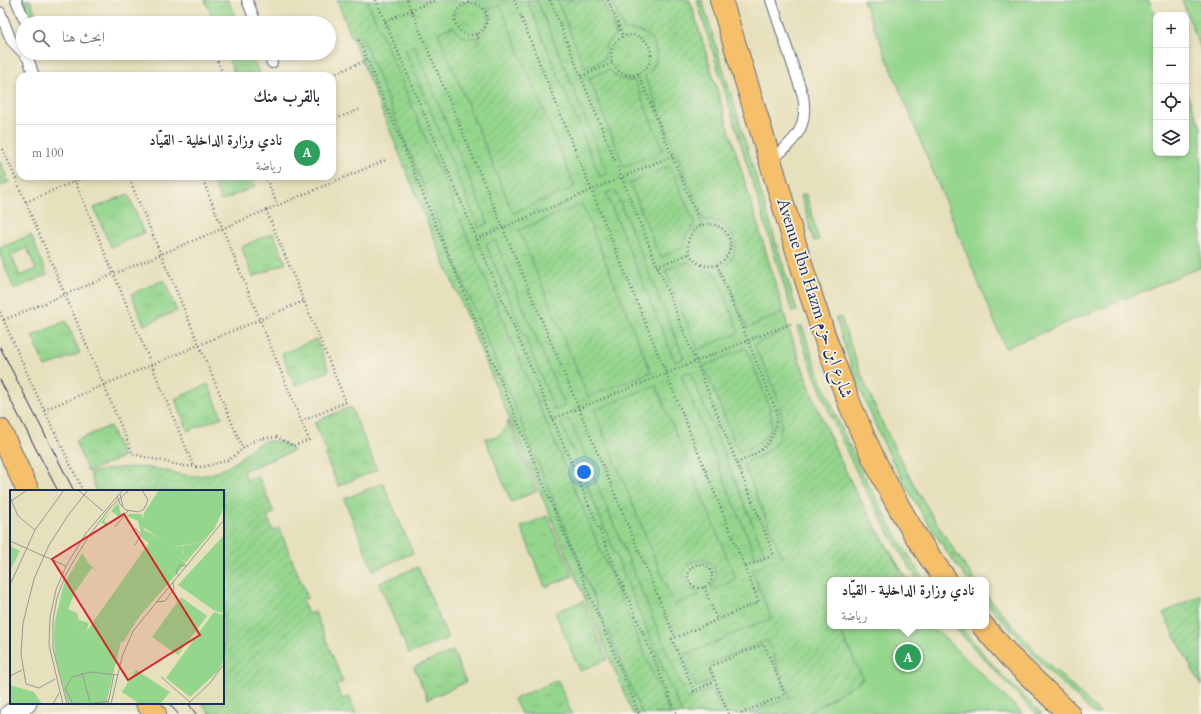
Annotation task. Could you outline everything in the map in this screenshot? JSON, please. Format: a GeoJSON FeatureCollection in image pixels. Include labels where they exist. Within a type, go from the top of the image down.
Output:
{"type":"FeatureCollection","features":[{"type":"Feature","properties":{"kind":"main road","name":"Avenue Ibn Hazm شارع ابن حزم"},"geometry":{"type":"LineString","coordinates":[[721,0],[816,314],[858,424],[876,464],[906,517],[944,577]]}},
{"type":"Feature","properties":{"kind":"main road"},"geometry":{"type":"LineString","coordinates":[[0,430],[28,490]]}},
{"type":"Feature","properties":{"kind":"main road"},"geometry":{"type":"LineString","coordinates":[[986,629],[1010,657],[1069,714]]}},
{"type":"Feature","properties":{"kind":"main road"},"geometry":{"type":"LineString","coordinates":[[148,704],[155,714]]}},
{"type":"Feature","properties":{"kind":"street"},"geometry":{"type":"LineString","coordinates":[[10,714],[25,704]]}},
{"type":"Feature","properties":{"kind":"lane"},"geometry":{"type":"LineString","coordinates":[[16,0],[23,16]]}},
{"type":"Feature","properties":{"kind":"lane"},"geometry":{"type":"LineString","coordinates":[[247,0],[253,16]]}},
{"type":"Feature","properties":{"kind":"lane"},"geometry":{"type":"LineString","coordinates":[[770,162],[797,136],[802,127],[805,106],[771,0]]}},
{"type":"Feature","properties":{"kind":"lane"},"geometry":{"type":"LineString","coordinates":[[0,12],[11,40],[16,44]]}},
{"type":"Feature","properties":{"kind":"lane"},"geometry":{"type":"LineString","coordinates":[[30,60],[33,72]]}},
{"type":"Feature","properties":{"kind":"path"},"geometry":{"type":"LineString","coordinates":[[376,0],[677,714]]}},
{"type":"Feature","properties":{"kind":"path"},"geometry":{"type":"LineString","coordinates":[[407,0],[676,637]]}},
{"type":"Feature","properties":{"kind":"path"},"geometry":{"type":"LineString","coordinates":[[385,21],[435,0]]}},
{"type":"Feature","properties":{"kind":"path"},"geometry":{"type":"LineString","coordinates":[[463,0],[465,4]]}},
{"type":"Feature","properties":{"kind":"path"},"geometry":{"type":"LineString","coordinates":[[514,0],[759,602],[672,639],[694,691],[715,682]]}},
{"type":"Feature","properties":{"kind":"path"},"geometry":{"type":"LineString","coordinates":[[550,0],[774,555],[745,567]]}},
{"type":"Feature","properties":{"kind":"path"},"geometry":{"type":"LineString","coordinates":[[608,0],[623,36]]}},
{"type":"Feature","properties":{"kind":"path"},"geometry":{"type":"LineString","coordinates":[[472,2],[479,5],[487,16],[486,24],[482,30],[476,34],[462,32],[457,28],[455,21],[455,14],[459,8],[472,2]]}},
{"type":"Feature","properties":{"kind":"path"},"geometry":{"type":"LineString","coordinates":[[476,34],[479,40]]}},
{"type":"Feature","properties":{"kind":"path"},"geometry":{"type":"LineString","coordinates":[[629,35],[642,39],[650,50],[648,64],[638,73],[626,74],[616,68],[612,63],[611,56],[614,44],[623,36],[629,35]]}},
{"type":"Feature","properties":{"kind":"path"},"geometry":{"type":"LineString","coordinates":[[359,40],[639,714]]}},
{"type":"Feature","properties":{"kind":"path"},"geometry":{"type":"LineString","coordinates":[[217,60],[222,72]]}},
{"type":"Feature","properties":{"kind":"path"},"geometry":{"type":"LineString","coordinates":[[336,73],[368,60]]}},
{"type":"Feature","properties":{"kind":"path"},"geometry":{"type":"LineString","coordinates":[[581,76],[612,63]]}},
{"type":"Feature","properties":{"kind":"path"},"geometry":{"type":"LineString","coordinates":[[638,73],[701,226]]}},
{"type":"Feature","properties":{"kind":"path"},"geometry":{"type":"LineString","coordinates":[[336,118],[361,109]]}},
{"type":"Feature","properties":{"kind":"path"},"geometry":{"type":"LineString","coordinates":[[3,149],[16,179]]}},
{"type":"Feature","properties":{"kind":"path"},"geometry":{"type":"LineString","coordinates":[[476,238],[672,156]]}},
{"type":"Feature","properties":{"kind":"path"},"geometry":{"type":"LineString","coordinates":[[4,320],[386,160]]}},
{"type":"Feature","properties":{"kind":"path"},"geometry":{"type":"LineString","coordinates":[[16,180],[133,454],[194,467],[220,464],[236,455],[250,443],[263,438],[277,437],[293,446],[309,440],[203,180]]}},
{"type":"Feature","properties":{"kind":"path"},"geometry":{"type":"LineString","coordinates":[[130,180],[243,449]]}},
{"type":"Feature","properties":{"kind":"path"},"geometry":{"type":"LineString","coordinates":[[267,180],[278,206]]}},
{"type":"Feature","properties":{"kind":"path"},"geometry":{"type":"LineString","coordinates":[[26,202],[75,181],[194,467]]}},
{"type":"Feature","properties":{"kind":"path"},"geometry":{"type":"LineString","coordinates":[[266,210],[346,402],[302,421]]}},
{"type":"Feature","properties":{"kind":"path"},"geometry":{"type":"LineString","coordinates":[[709,224],[717,226],[724,230],[729,237],[729,254],[724,261],[717,265],[709,267],[701,265],[694,261],[689,254],[689,238],[694,230],[701,226],[709,224]]}},
{"type":"Feature","properties":{"kind":"path"},"geometry":{"type":"LineString","coordinates":[[657,266],[689,254]]}},
{"type":"Feature","properties":{"kind":"path"},"geometry":{"type":"LineString","coordinates":[[717,265],[776,410],[777,421],[775,431],[763,449],[737,463]]}},
{"type":"Feature","properties":{"kind":"path"},"geometry":{"type":"LineString","coordinates":[[44,410],[304,300]]}},
{"type":"Feature","properties":{"kind":"path"},"geometry":{"type":"LineString","coordinates":[[0,312],[44,410],[83,490]]}},
{"type":"Feature","properties":{"kind":"path"},"geometry":{"type":"LineString","coordinates":[[552,419],[792,323]]}},
{"type":"Feature","properties":{"kind":"path"},"geometry":{"type":"LineString","coordinates":[[701,563],[710,567],[713,577],[709,586],[704,587],[699,589],[690,584],[687,575],[692,566],[701,563]]}},
{"type":"Feature","properties":{"kind":"path"},"geometry":{"type":"LineString","coordinates":[[704,587],[717,620]]}},
{"type":"Feature","properties":{"kind":"path"},"geometry":{"type":"LineString","coordinates":[[729,714],[709,667],[764,644],[785,695],[739,714]]}},
{"type":"Feature","properties":{"kind":"green space"},"geometry":{"type":"Polygon","coordinates":[[[24,0],[30,0],[36,16],[29,16],[24,0]]]}},
{"type":"Feature","properties":{"kind":"green space"},"geometry":{"type":"Polygon","coordinates":[[[205,0],[228,0],[235,16],[212,16],[205,0]]]}},
{"type":"Feature","properties":{"kind":"green space"},"geometry":{"type":"Polygon","coordinates":[[[337,0],[690,0],[789,330],[815,403],[845,471],[862,504],[905,577],[827,577],[827,629],[849,629],[842,635],[807,714],[633,714],[418,200],[337,0]]]}},
{"type":"Feature","properties":{"kind":"green space"},"geometry":{"type":"Polygon","coordinates":[[[337,0],[367,0],[670,714],[642,714],[361,35],[352,38],[337,0]]]}},
{"type":"Feature","properties":{"kind":"green space"},"geometry":{"type":"Polygon","coordinates":[[[527,0],[537,0],[608,173],[600,177],[527,0]]]}},
{"type":"Feature","properties":{"kind":"green space"},"geometry":{"type":"Polygon","coordinates":[[[557,0],[602,0],[616,34],[606,45],[604,60],[585,68],[557,0]]]}},
{"type":"Feature","properties":{"kind":"green space"},"geometry":{"type":"Polygon","coordinates":[[[612,0],[690,0],[784,312],[747,328],[722,269],[730,261],[734,253],[734,237],[723,225],[714,221],[704,220],[645,77],[652,69],[656,61],[654,45],[650,38],[643,33],[634,30],[624,30],[612,0]]]}},
{"type":"Feature","properties":{"kind":"green space"},"geometry":{"type":"Polygon","coordinates":[[[697,0],[702,0],[797,311],[792,312],[697,0]]]}},
{"type":"Feature","properties":{"kind":"green space"},"geometry":{"type":"Polygon","coordinates":[[[863,0],[1149,0],[1154,12],[1153,156],[1189,156],[1189,98],[1201,127],[1201,267],[1005,348],[863,0]]]}},
{"type":"Feature","properties":{"kind":"green space"},"geometry":{"type":"Polygon","coordinates":[[[1182,0],[1201,0],[1201,49],[1189,18],[1189,12],[1187,12],[1182,0]]]}},
{"type":"Feature","properties":{"kind":"green space"},"geometry":{"type":"Polygon","coordinates":[[[500,5],[575,187],[513,213],[438,33],[453,26],[462,36],[468,38],[476,37],[478,42],[481,41],[479,36],[487,27],[489,21],[487,9],[500,5]]]}},
{"type":"Feature","properties":{"kind":"green space"},"geometry":{"type":"Polygon","coordinates":[[[414,45],[488,223],[479,228],[405,49],[414,45]]]}},
{"type":"Feature","properties":{"kind":"green space"},"geometry":{"type":"Polygon","coordinates":[[[229,60],[253,60],[259,72],[234,72],[229,60]]]}},
{"type":"Feature","properties":{"kind":"green space"},"geometry":{"type":"Polygon","coordinates":[[[609,70],[620,79],[635,81],[663,150],[624,167],[589,78],[609,70]]]}},
{"type":"Feature","properties":{"kind":"green space"},"geometry":{"type":"Polygon","coordinates":[[[0,162],[9,182],[0,186],[0,162]]]}},
{"type":"Feature","properties":{"kind":"green space"},"geometry":{"type":"Polygon","coordinates":[[[670,166],[695,224],[686,235],[683,248],[660,257],[630,183],[670,166]]]}},
{"type":"Feature","properties":{"kind":"green space"},"geometry":{"type":"Polygon","coordinates":[[[213,180],[253,180],[256,186],[221,201],[213,180]]]}},
{"type":"Feature","properties":{"kind":"green space"},"geometry":{"type":"Polygon","coordinates":[[[615,190],[684,358],[675,362],[606,193],[615,190]]]}},
{"type":"Feature","properties":{"kind":"green space"},"geometry":{"type":"Polygon","coordinates":[[[128,194],[144,233],[111,247],[94,208],[128,194]]]}},
{"type":"Feature","properties":{"kind":"green space"},"geometry":{"type":"Polygon","coordinates":[[[806,194],[819,240],[814,241],[801,195],[806,194]]]}},
{"type":"Feature","properties":{"kind":"green space"},"geometry":{"type":"Polygon","coordinates":[[[582,204],[651,372],[588,397],[519,230],[582,204]]]}},
{"type":"Feature","properties":{"kind":"green space"},"geometry":{"type":"Polygon","coordinates":[[[273,233],[286,263],[253,277],[241,247],[273,233]]]}},
{"type":"Feature","properties":{"kind":"green space"},"geometry":{"type":"Polygon","coordinates":[[[31,235],[47,275],[14,289],[0,254],[0,248],[31,235]],[[27,248],[11,255],[20,276],[36,269],[27,248]]]}},
{"type":"Feature","properties":{"kind":"green space"},"geometry":{"type":"Polygon","coordinates":[[[495,240],[565,406],[555,410],[486,244],[495,240]]]}},
{"type":"Feature","properties":{"kind":"green space"},"geometry":{"type":"Polygon","coordinates":[[[689,262],[700,271],[715,272],[739,332],[698,350],[665,270],[689,262]]]}},
{"type":"Feature","properties":{"kind":"green space"},"geometry":{"type":"Polygon","coordinates":[[[164,280],[177,311],[144,325],[131,294],[164,280]]]}},
{"type":"Feature","properties":{"kind":"green space"},"geometry":{"type":"Polygon","coordinates":[[[841,317],[866,386],[898,454],[934,518],[973,577],[966,577],[926,520],[907,488],[874,421],[847,353],[836,318],[841,317]]]}},
{"type":"Feature","properties":{"kind":"green space"},"geometry":{"type":"Polygon","coordinates":[[[66,321],[80,353],[45,367],[32,336],[66,321]]]}},
{"type":"Feature","properties":{"kind":"green space"},"geometry":{"type":"Polygon","coordinates":[[[802,326],[826,392],[870,488],[922,577],[916,577],[899,550],[865,489],[835,425],[797,327],[802,326]]]}},
{"type":"Feature","properties":{"kind":"green space"},"geometry":{"type":"Polygon","coordinates":[[[789,329],[817,407],[839,457],[864,506],[905,577],[827,577],[827,629],[849,629],[842,635],[864,679],[807,714],[750,714],[790,697],[767,640],[707,665],[713,679],[696,687],[683,656],[771,618],[752,570],[782,557],[743,463],[760,456],[774,445],[780,434],[781,422],[780,408],[776,395],[754,345],[789,329]]]}},
{"type":"Feature","properties":{"kind":"green space"},"geometry":{"type":"Polygon","coordinates":[[[316,339],[329,371],[295,386],[282,354],[316,339]]]}},
{"type":"Feature","properties":{"kind":"green space"},"geometry":{"type":"Polygon","coordinates":[[[746,348],[767,400],[772,420],[771,428],[761,441],[752,447],[739,452],[704,366],[746,348]]]}},
{"type":"Feature","properties":{"kind":"green space"},"geometry":{"type":"Polygon","coordinates":[[[690,371],[765,554],[756,557],[681,375],[690,371]]]}},
{"type":"Feature","properties":{"kind":"green space"},"geometry":{"type":"Polygon","coordinates":[[[208,384],[222,417],[188,431],[175,399],[208,384]]]}},
{"type":"Feature","properties":{"kind":"green space"},"geometry":{"type":"Polygon","coordinates":[[[656,385],[736,579],[715,589],[711,589],[717,577],[713,565],[702,559],[689,563],[683,574],[687,587],[700,593],[698,596],[674,605],[594,410],[656,385]]]}},
{"type":"Feature","properties":{"kind":"green space"},"geometry":{"type":"Polygon","coordinates":[[[351,407],[377,470],[338,486],[325,455],[328,454],[314,422],[351,407]]]}},
{"type":"Feature","properties":{"kind":"green space"},"geometry":{"type":"Polygon","coordinates":[[[570,420],[687,699],[713,689],[724,714],[682,714],[561,423],[570,420]]]}},
{"type":"Feature","properties":{"kind":"green space"},"geometry":{"type":"Polygon","coordinates":[[[508,421],[537,491],[511,502],[485,438],[493,438],[500,435],[505,429],[508,421]]]}},
{"type":"Feature","properties":{"kind":"green space"},"geometry":{"type":"Polygon","coordinates":[[[110,426],[123,457],[88,472],[75,441],[110,426]]]}},
{"type":"Feature","properties":{"kind":"green space"},"geometry":{"type":"Polygon","coordinates":[[[265,441],[280,442],[287,445],[293,451],[243,471],[247,480],[258,475],[274,513],[267,516],[273,531],[279,528],[308,598],[302,600],[308,614],[315,612],[343,682],[336,685],[342,699],[349,696],[356,714],[210,714],[203,704],[224,704],[224,490],[96,490],[90,473],[135,467],[158,469],[191,476],[205,475],[228,467],[260,443],[265,441]]]}},
{"type":"Feature","properties":{"kind":"green space"},"geometry":{"type":"Polygon","coordinates":[[[383,483],[413,553],[373,570],[344,499],[383,483]]]}},
{"type":"Feature","properties":{"kind":"green space"},"geometry":{"type":"Polygon","coordinates":[[[547,516],[573,576],[545,587],[521,527],[547,516]]]}},
{"type":"Feature","properties":{"kind":"green space"},"geometry":{"type":"Polygon","coordinates":[[[418,567],[448,638],[409,654],[379,583],[418,567]]]}},
{"type":"Feature","properties":{"kind":"green space"},"geometry":{"type":"Polygon","coordinates":[[[1201,595],[1201,686],[1163,613],[1201,595]]]}},
{"type":"Feature","properties":{"kind":"green space"},"geometry":{"type":"Polygon","coordinates":[[[989,598],[1036,652],[1101,714],[1094,714],[1039,661],[989,605],[989,598]]]}},
{"type":"Feature","properties":{"kind":"green space"},"geometry":{"type":"Polygon","coordinates":[[[583,601],[607,659],[580,671],[555,612],[583,601]]]}},
{"type":"Feature","properties":{"kind":"green space"},"geometry":{"type":"Polygon","coordinates":[[[849,629],[935,629],[1023,714],[807,714],[863,679],[842,634],[849,629]]]}},
{"type":"Feature","properties":{"kind":"green space"},"geometry":{"type":"Polygon","coordinates":[[[956,629],[962,629],[1002,675],[1042,714],[1036,714],[956,629]]]}},
{"type":"Feature","properties":{"kind":"green space"},"geometry":{"type":"Polygon","coordinates":[[[453,651],[466,682],[428,699],[414,667],[453,651]]]}},
{"type":"Feature","properties":{"kind":"green space"},"geometry":{"type":"Polygon","coordinates":[[[558,680],[572,714],[521,714],[514,699],[558,680]]]}},
{"type":"Feature","properties":{"kind":"tram line"},"geometry":{"type":"LineString","coordinates":[[0,347],[73,490]]}},
{"type":"Feature","properties":{"kind":"tram line"},"geometry":{"type":"LineString","coordinates":[[0,380],[57,490]]}},
{"type":"Feature","properties":{"kind":"tram line"},"geometry":{"type":"LineString","coordinates":[[170,704],[178,714]]}},
{"type":"Feature","properties":{"kind":"tram line"},"geometry":{"type":"LineString","coordinates":[[189,704],[196,714]]}},
{"type":"Feature","properties":{"kind":"place","name":"نادي وزارة الداخلية - القيّاد"},"geometry":{"type":"Point","coordinates":[908,657]}}]}
